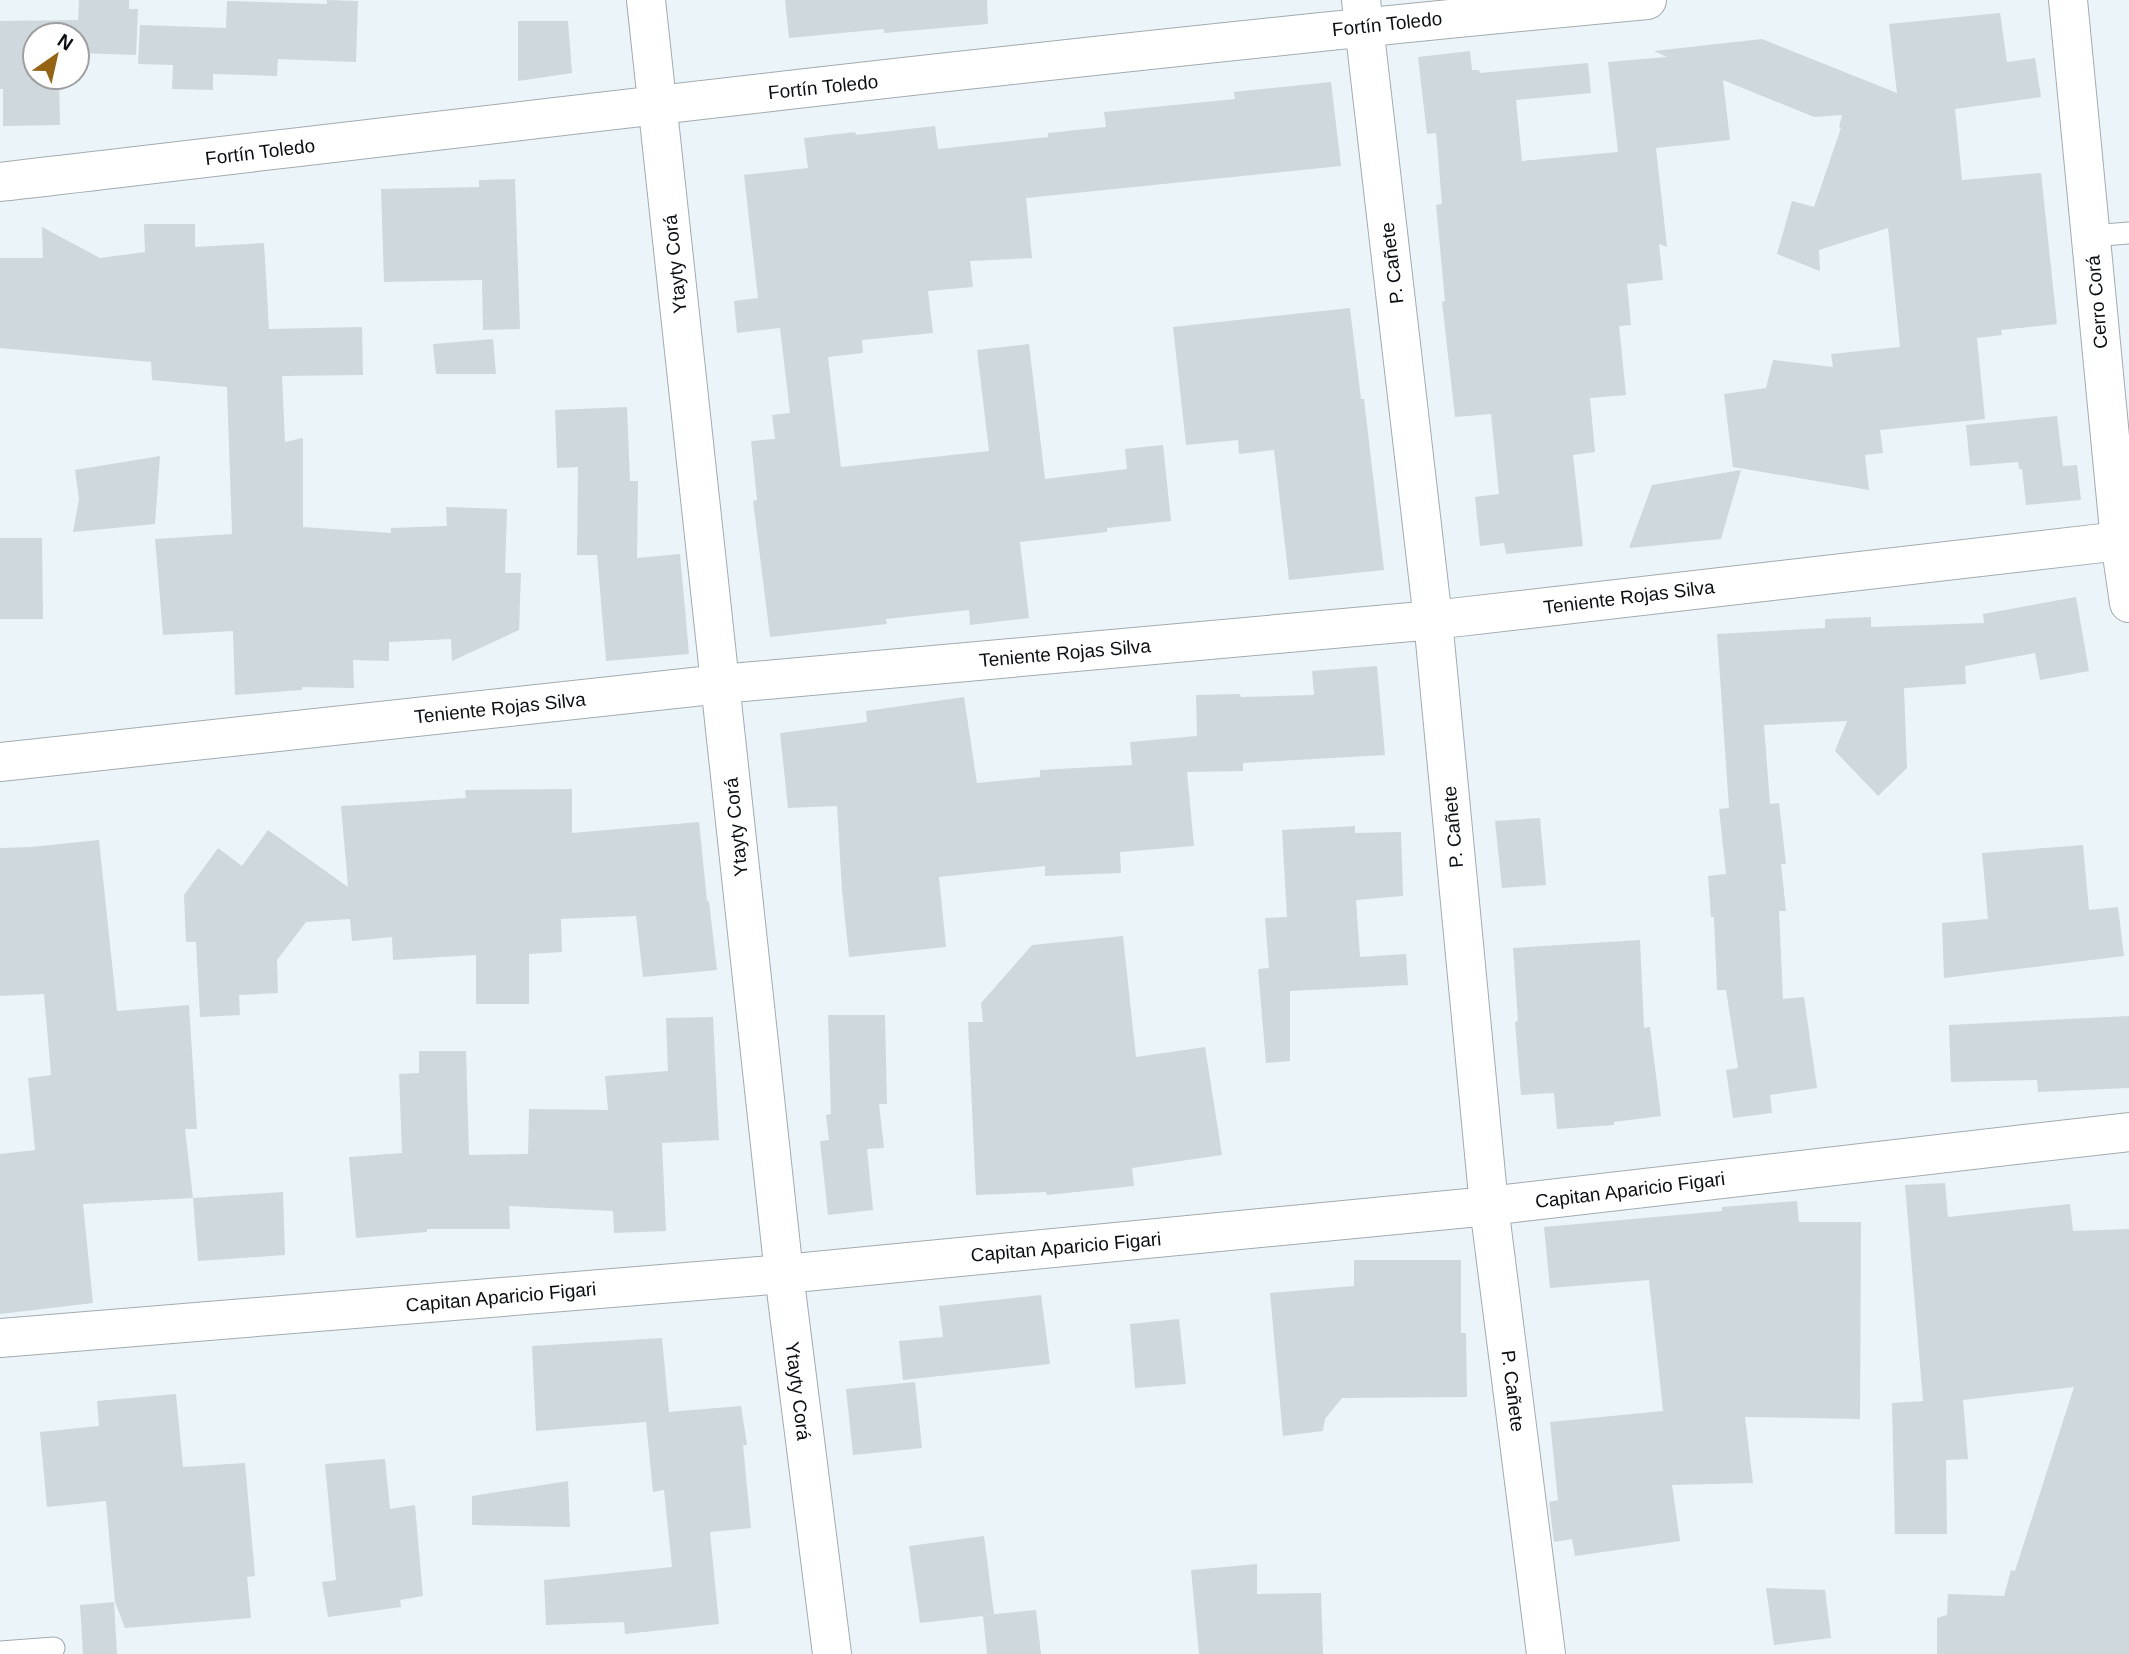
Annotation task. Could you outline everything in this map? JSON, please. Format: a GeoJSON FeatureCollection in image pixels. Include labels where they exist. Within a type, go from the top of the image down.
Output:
{"type":"FeatureCollection","features":[{"type":"Feature","properties":{"kind":"street","name":"Ytayty Corá"},"geometry":{"type":"LineString","coordinates":[[646,0],[784,1274],[832,1654]]}},
{"type":"Feature","properties":{"kind":"street","name":"Fortín Toledo"},"geometry":{"type":"LineString","coordinates":[[0,183],[658,105],[1363,13],[1647,0]]}},
{"type":"Feature","properties":{"kind":"street","name":"Cerro Corá"},"geometry":{"type":"LineString","coordinates":[[2068,0],[2125,540],[2129,603]]}},
{"type":"Feature","properties":{"kind":"street","name":"P. Cañete"},"geometry":{"type":"LineString","coordinates":[[1363,13],[1433,620],[1489,1206],[1546,1654]]}},
{"type":"Feature","properties":{"kind":"street","name":"Teniente Rojas Silva"},"geometry":{"type":"LineString","coordinates":[[0,762],[721,684],[1433,620],[2125,540]]}},
{"type":"Feature","properties":{"kind":"street","name":"Capitan Aparicio Figari"},"geometry":{"type":"LineString","coordinates":[[0,1338],[784,1274],[1489,1206],[2129,1132]]}},
{"type":"Feature","properties":{"kind":"lane"},"geometry":{"type":"LineString","coordinates":[[2091,236],[2129,233]]}},
{"type":"Feature","properties":{"kind":"lane"},"geometry":{"type":"LineString","coordinates":[[0,1652],[54,1648]]}},
{"type":"Feature","properties":{"kind":"building"},"geometry":{"type":"Polygon","coordinates":[[[79,0],[129,0],[129,9],[138,9],[136,55],[91,53],[91,21],[21,21],[21,91],[59,91],[60,125],[3,126],[0,21],[78,20],[79,0]]]}},
{"type":"Feature","properties":{"kind":"building"},"geometry":{"type":"Polygon","coordinates":[[[327,0],[358,1],[356,62],[278,59],[277,76],[213,74],[213,90],[172,89],[173,65],[138,64],[140,25],[226,28],[227,1],[327,4],[327,0]]]}},
{"type":"Feature","properties":{"kind":"building"},"geometry":{"type":"Polygon","coordinates":[[[785,0],[987,0],[988,24],[884,33],[884,29],[789,38],[785,0]]]}},
{"type":"Feature","properties":{"kind":"building"},"geometry":{"type":"Polygon","coordinates":[[[2000,13],[2007,62],[2035,58],[2041,97],[1955,109],[1962,180],[2041,173],[2057,324],[2001,330],[2002,335],[1977,338],[1985,419],[1880,430],[1883,453],[1865,455],[1869,490],[1733,467],[1724,394],[1766,388],[1773,360],[1833,367],[1831,354],[1900,347],[1888,228],[1819,250],[1820,271],[1777,254],[1792,201],[1814,207],[1841,128],[1842,115],[1814,117],[1723,80],[1730,140],[1656,148],[1667,247],[1659,244],[1663,280],[1627,284],[1631,325],[1619,326],[1626,395],[1590,398],[1595,452],[1573,455],[1583,546],[1506,554],[1504,543],[1480,546],[1475,497],[1499,494],[1491,414],[1455,417],[1442,302],[1445,301],[1436,205],[1442,204],[1436,133],[1427,134],[1418,57],[1470,51],[1472,70],[1479,70],[1480,73],[1588,63],[1591,93],[1516,100],[1522,161],[1618,152],[1608,62],[1667,57],[1654,51],[1762,39],[1897,93],[1889,24],[2000,13]]]}},
{"type":"Feature","properties":{"kind":"building"},"geometry":{"type":"Polygon","coordinates":[[[518,21],[568,21],[572,73],[518,81],[518,21]]]}},
{"type":"Feature","properties":{"kind":"building"},"geometry":{"type":"Polygon","coordinates":[[[1331,82],[1341,166],[1026,198],[1032,258],[970,261],[973,287],[928,291],[933,333],[862,340],[863,353],[828,357],[841,467],[989,451],[977,350],[1029,344],[1045,479],[1127,469],[1125,449],[1163,445],[1171,521],[1020,542],[1029,618],[970,625],[969,610],[886,619],[887,624],[770,637],[753,501],[757,500],[751,441],[775,439],[772,415],[790,413],[780,328],[737,333],[734,301],[758,298],[744,175],[808,168],[804,138],[935,126],[938,149],[1048,137],[1048,133],[1106,127],[1104,112],[1235,99],[1234,92],[1331,82]]]}},
{"type":"Feature","properties":{"kind":"building"},"geometry":{"type":"Polygon","coordinates":[[[515,179],[520,329],[483,330],[482,280],[384,282],[381,189],[479,187],[479,180],[515,179]]]}},
{"type":"Feature","properties":{"kind":"building"},"geometry":{"type":"Polygon","coordinates":[[[144,224],[195,224],[195,247],[264,243],[269,329],[362,327],[363,375],[282,376],[285,442],[303,438],[303,527],[391,533],[391,528],[447,526],[446,507],[507,509],[505,573],[521,573],[519,630],[452,661],[451,639],[389,642],[389,661],[353,660],[354,688],[302,687],[302,690],[235,695],[233,631],[163,635],[155,539],[232,534],[227,387],[152,380],[151,362],[0,348],[0,258],[43,258],[42,227],[100,258],[145,252],[144,224]]]}},
{"type":"Feature","properties":{"kind":"building"},"geometry":{"type":"Polygon","coordinates":[[[1350,308],[1361,399],[1364,399],[1384,570],[1289,580],[1274,450],[1239,454],[1238,440],[1186,445],[1173,327],[1350,308]]]}},
{"type":"Feature","properties":{"kind":"building"},"geometry":{"type":"Polygon","coordinates":[[[493,339],[496,374],[436,374],[433,344],[493,339]]]}},
{"type":"Feature","properties":{"kind":"building"},"geometry":{"type":"Polygon","coordinates":[[[627,407],[630,481],[638,481],[637,558],[680,554],[689,654],[606,661],[597,555],[577,555],[578,467],[557,468],[555,410],[627,407]]]}},
{"type":"Feature","properties":{"kind":"building"},"geometry":{"type":"Polygon","coordinates":[[[2057,416],[2063,466],[2077,465],[2081,500],[2026,505],[2022,469],[2019,469],[2018,462],[1970,466],[1966,425],[2057,416]]]}},
{"type":"Feature","properties":{"kind":"building"},"geometry":{"type":"Polygon","coordinates":[[[160,456],[155,524],[73,532],[79,499],[75,470],[160,456]]]}},
{"type":"Feature","properties":{"kind":"building"},"geometry":{"type":"Polygon","coordinates":[[[1741,470],[1721,539],[1629,548],[1652,485],[1741,470]]]}},
{"type":"Feature","properties":{"kind":"building"},"geometry":{"type":"Polygon","coordinates":[[[0,538],[42,538],[43,619],[0,619],[0,538]]]}},
{"type":"Feature","properties":{"kind":"building"},"geometry":{"type":"Polygon","coordinates":[[[2076,597],[2089,671],[2040,680],[2035,653],[1965,666],[1966,684],[1904,688],[1907,768],[1878,796],[1835,751],[1847,721],[1764,725],[1770,804],[1779,803],[1786,864],[1781,864],[1786,911],[1779,911],[1783,999],[1804,997],[1817,1088],[1770,1095],[1772,1113],[1733,1118],[1726,1070],[1738,1068],[1726,990],[1717,990],[1714,917],[1711,917],[1708,876],[1726,874],[1719,809],[1729,808],[1717,634],[1825,628],[1825,619],[1871,617],[1871,627],[1984,623],[1983,614],[2076,597]]]}},
{"type":"Feature","properties":{"kind":"building"},"geometry":{"type":"Polygon","coordinates":[[[1377,666],[1385,755],[1243,763],[1243,771],[1187,772],[1194,846],[1120,852],[1121,873],[1045,876],[1045,866],[939,877],[946,947],[849,957],[837,806],[788,808],[780,733],[867,722],[866,711],[964,697],[977,783],[1040,777],[1040,770],[1132,765],[1130,742],[1197,736],[1196,695],[1314,695],[1312,671],[1377,666]]]}},
{"type":"Feature","properties":{"kind":"building"},"geometry":{"type":"Polygon","coordinates":[[[572,789],[572,833],[699,822],[717,970],[643,977],[636,916],[561,919],[562,952],[529,954],[529,1004],[476,1004],[476,955],[393,960],[392,937],[352,941],[350,919],[306,922],[277,960],[278,993],[239,995],[240,1015],[200,1017],[196,942],[186,942],[184,895],[218,848],[242,866],[268,830],[348,887],[341,806],[466,798],[465,790],[572,789]]]}},
{"type":"Feature","properties":{"kind":"building"},"geometry":{"type":"Polygon","coordinates":[[[1540,818],[1546,885],[1502,888],[1495,821],[1540,818]]]}},
{"type":"Feature","properties":{"kind":"building"},"geometry":{"type":"Polygon","coordinates":[[[1355,826],[1355,833],[1401,832],[1403,896],[1356,900],[1360,957],[1406,954],[1408,985],[1290,991],[1290,1061],[1266,1063],[1258,969],[1269,968],[1265,918],[1287,917],[1282,830],[1355,826]]]}},
{"type":"Feature","properties":{"kind":"building"},"geometry":{"type":"Polygon","coordinates":[[[99,840],[117,1011],[189,1005],[197,1129],[185,1129],[193,1198],[83,1204],[93,1303],[0,1314],[0,1154],[35,1150],[28,1078],[51,1075],[44,994],[0,996],[0,848],[99,840]]]}},
{"type":"Feature","properties":{"kind":"building"},"geometry":{"type":"Polygon","coordinates":[[[2083,845],[2089,910],[2118,907],[2124,956],[1944,978],[1942,923],[1988,919],[1982,853],[2083,845]]]}},
{"type":"Feature","properties":{"kind":"building"},"geometry":{"type":"Polygon","coordinates":[[[1123,936],[1136,1057],[1205,1047],[1222,1155],[1132,1168],[1134,1186],[1047,1195],[1046,1192],[976,1195],[968,1022],[983,1022],[981,1003],[1032,945],[1123,936]]]}},
{"type":"Feature","properties":{"kind":"building"},"geometry":{"type":"Polygon","coordinates":[[[1640,940],[1644,1028],[1650,1027],[1661,1116],[1614,1122],[1614,1125],[1557,1129],[1554,1093],[1521,1095],[1513,948],[1640,940]]]}},
{"type":"Feature","properties":{"kind":"building"},"geometry":{"type":"Polygon","coordinates":[[[828,1015],[885,1015],[887,1104],[879,1104],[884,1148],[867,1149],[873,1210],[828,1215],[820,1141],[829,1140],[826,1115],[831,1114],[828,1015]]]}},
{"type":"Feature","properties":{"kind":"building"},"geometry":{"type":"Polygon","coordinates":[[[2129,1016],[2129,1088],[2038,1092],[2037,1080],[1951,1082],[1949,1025],[2129,1016]]]}},
{"type":"Feature","properties":{"kind":"building"},"geometry":{"type":"Polygon","coordinates":[[[713,1017],[719,1140],[662,1143],[666,1231],[614,1233],[613,1211],[509,1206],[510,1229],[427,1229],[427,1232],[356,1238],[349,1157],[402,1153],[399,1074],[419,1073],[419,1051],[466,1051],[469,1155],[528,1154],[529,1109],[608,1110],[605,1076],[668,1071],[666,1018],[713,1017]]]}},
{"type":"Feature","properties":{"kind":"building"},"geometry":{"type":"Polygon","coordinates":[[[1945,1183],[1948,1217],[2070,1204],[2073,1231],[2129,1229],[2129,1654],[1937,1654],[1937,1618],[1947,1615],[1948,1594],[2004,1596],[2011,1570],[2015,1571],[2074,1387],[1963,1400],[1968,1459],[1946,1460],[1947,1534],[1895,1534],[1892,1403],[1923,1401],[1905,1185],[1945,1183]]]}},
{"type":"Feature","properties":{"kind":"building"},"geometry":{"type":"Polygon","coordinates":[[[283,1192],[285,1255],[198,1261],[193,1198],[283,1192]]]}},
{"type":"Feature","properties":{"kind":"building"},"geometry":{"type":"Polygon","coordinates":[[[1797,1201],[1799,1222],[1861,1222],[1860,1419],[1745,1417],[1753,1483],[1672,1485],[1680,1541],[1575,1556],[1572,1539],[1554,1542],[1549,1502],[1558,1500],[1550,1422],[1663,1411],[1649,1280],[1550,1288],[1544,1227],[1722,1211],[1722,1207],[1797,1201]]]}},
{"type":"Feature","properties":{"kind":"building"},"geometry":{"type":"Polygon","coordinates":[[[1354,1260],[1461,1260],[1461,1333],[1466,1333],[1467,1397],[1342,1398],[1325,1419],[1323,1431],[1283,1436],[1270,1293],[1354,1286],[1354,1260]]]}},
{"type":"Feature","properties":{"kind":"building"},"geometry":{"type":"Polygon","coordinates":[[[1041,1295],[1050,1364],[903,1380],[899,1341],[943,1337],[939,1306],[1041,1295]]]}},
{"type":"Feature","properties":{"kind":"building"},"geometry":{"type":"Polygon","coordinates":[[[1179,1319],[1186,1384],[1135,1388],[1130,1324],[1179,1319]]]}},
{"type":"Feature","properties":{"kind":"building"},"geometry":{"type":"Polygon","coordinates":[[[662,1338],[669,1412],[741,1406],[747,1445],[743,1445],[751,1528],[710,1532],[719,1624],[625,1634],[624,1622],[546,1625],[544,1580],[672,1567],[664,1490],[653,1492],[646,1422],[536,1431],[532,1346],[662,1338]]]}},
{"type":"Feature","properties":{"kind":"building"},"geometry":{"type":"Polygon","coordinates":[[[915,1382],[922,1448],[853,1455],[846,1389],[915,1382]]]}},
{"type":"Feature","properties":{"kind":"building"},"geometry":{"type":"Polygon","coordinates":[[[176,1394],[183,1467],[245,1463],[255,1576],[247,1577],[251,1618],[125,1628],[115,1602],[106,1501],[47,1507],[40,1432],[99,1426],[97,1401],[176,1394]]]}},
{"type":"Feature","properties":{"kind":"building"},"geometry":{"type":"Polygon","coordinates":[[[385,1459],[390,1509],[415,1505],[423,1596],[400,1600],[401,1607],[328,1617],[322,1582],[336,1580],[325,1464],[385,1459]]]}},
{"type":"Feature","properties":{"kind":"building"},"geometry":{"type":"Polygon","coordinates":[[[568,1481],[570,1527],[472,1525],[472,1496],[568,1481]]]}},
{"type":"Feature","properties":{"kind":"building"},"geometry":{"type":"Polygon","coordinates":[[[984,1536],[994,1614],[985,1615],[1036,1610],[1041,1654],[987,1654],[983,1616],[920,1623],[909,1546],[984,1536]]]}},
{"type":"Feature","properties":{"kind":"building"},"geometry":{"type":"Polygon","coordinates":[[[1257,1564],[1257,1594],[1321,1593],[1323,1654],[1199,1654],[1191,1570],[1257,1564]]]}},
{"type":"Feature","properties":{"kind":"building"},"geometry":{"type":"Polygon","coordinates":[[[1766,1588],[1825,1590],[1831,1638],[1774,1645],[1766,1588]]]}},
{"type":"Feature","properties":{"kind":"building"},"geometry":{"type":"Polygon","coordinates":[[[114,1602],[117,1654],[83,1654],[80,1605],[114,1602]]]}}]}
